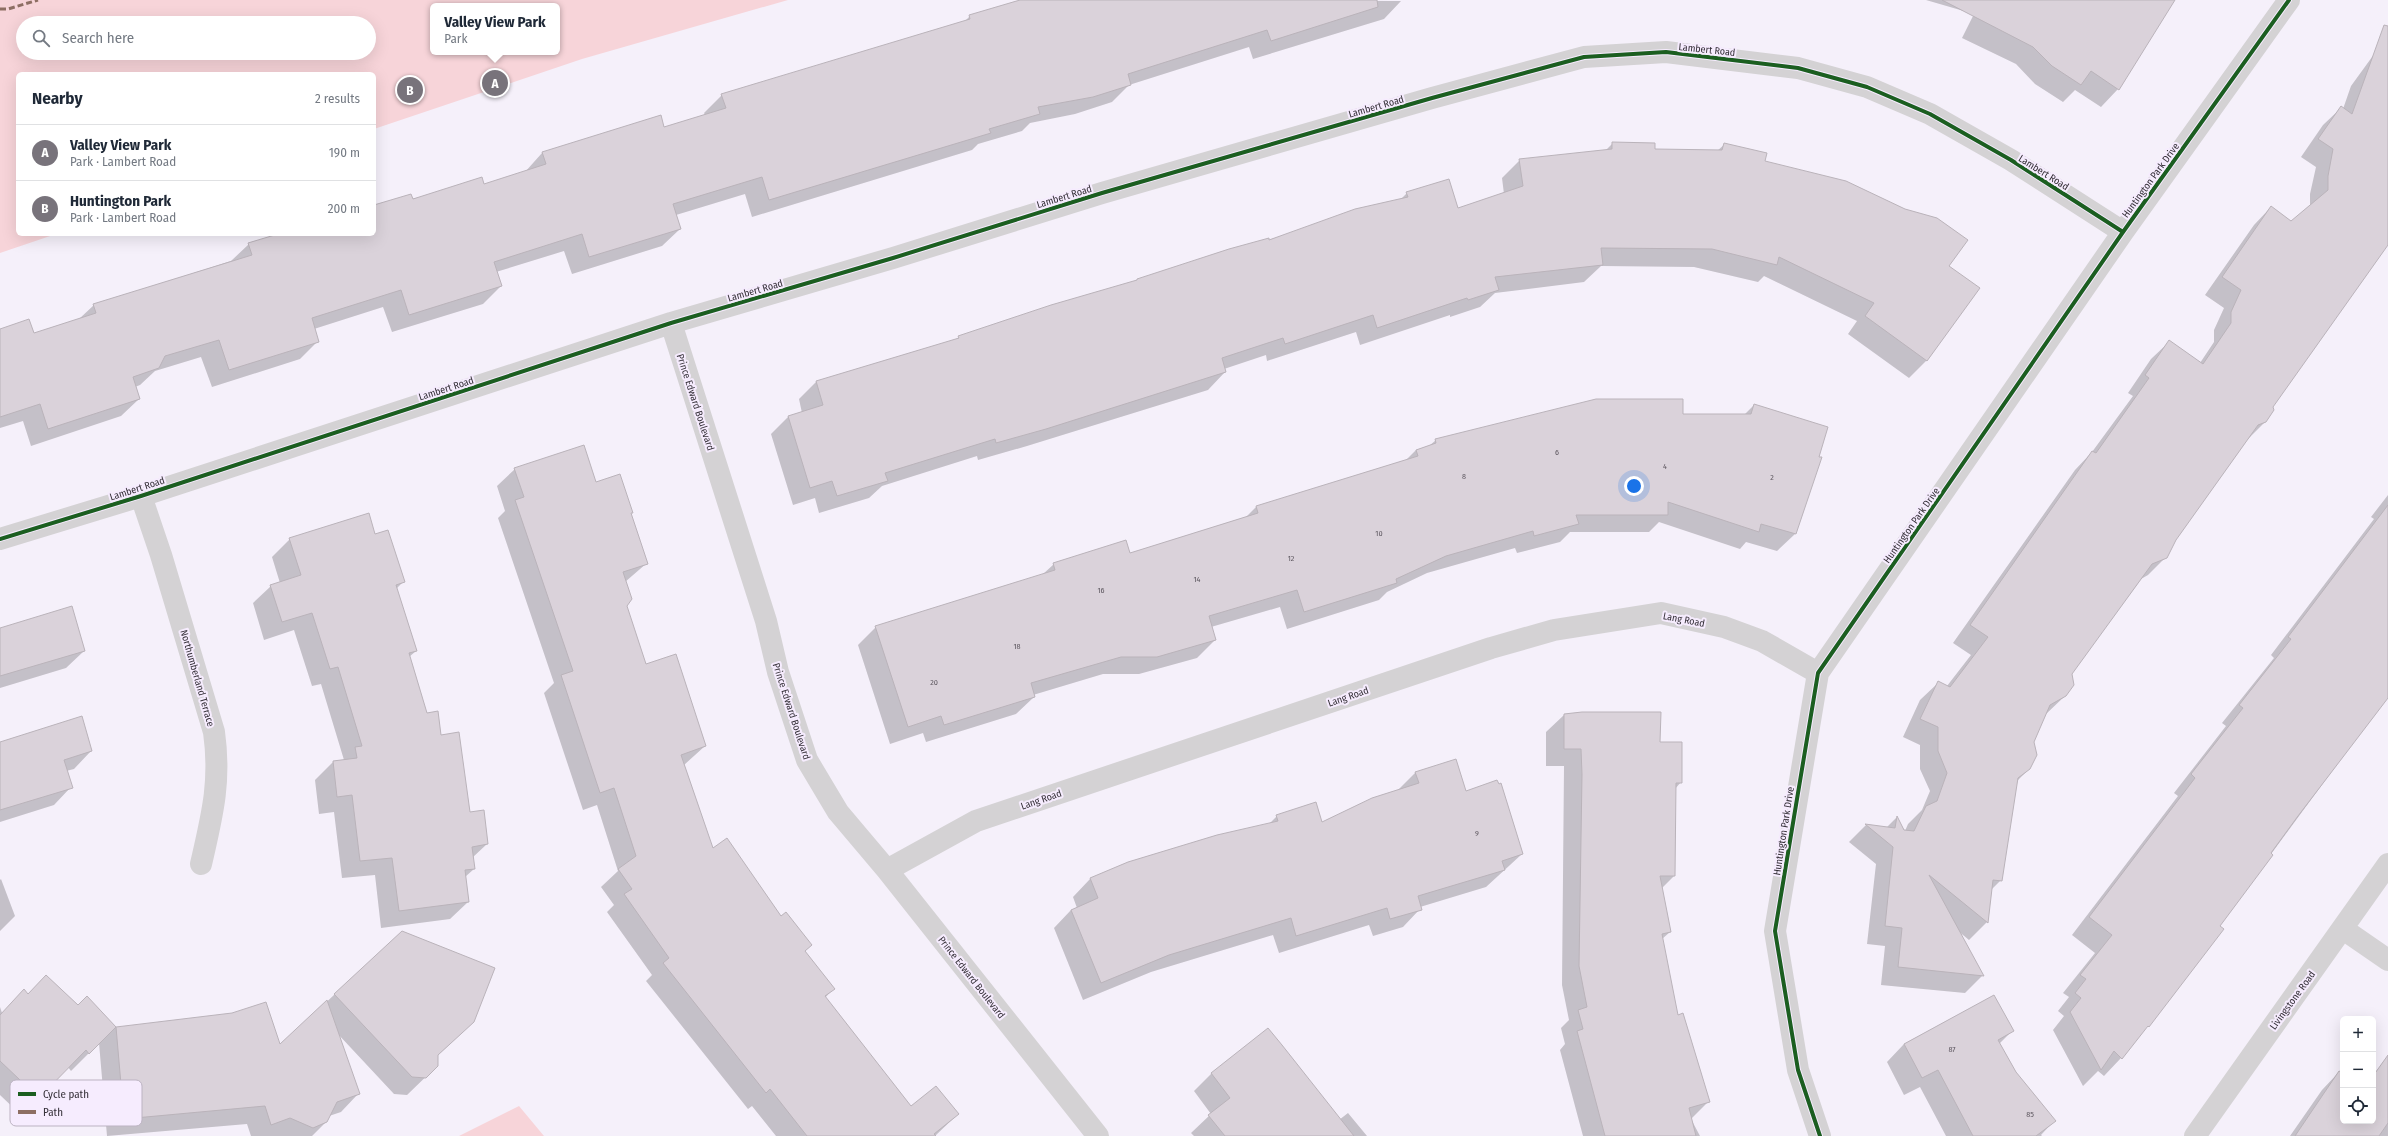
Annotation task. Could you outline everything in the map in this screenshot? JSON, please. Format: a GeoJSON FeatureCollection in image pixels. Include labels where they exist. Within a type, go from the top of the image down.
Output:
{"type":"FeatureCollection","features":[{"type":"Feature","properties":{"kind":"street","name":"Huntington Park Drive"},"geometry":{"type":"LineString","coordinates":[[1820,1136],[1798,1070],[1775,931],[1818,673],[2123,232],[2289,0]]}},
{"type":"Feature","properties":{"kind":"street","name":"Lambert Road"},"geometry":{"type":"LineString","coordinates":[[0,539],[141,496],[671,323],[885,261],[1102,192],[1432,98],[1584,57],[1666,52],[1798,68],[1867,88],[1936,118],[2011,160],[2123,232]]}},
{"type":"Feature","properties":{"kind":"street","name":"Prince Edward Boulevard"},"geometry":{"type":"LineString","coordinates":[[671,323],[766,621],[778,672],[807,760],[838,812],[887,870],[1098,1136]]}},
{"type":"Feature","properties":{"kind":"street","name":"Northumberland Terrace"},"geometry":{"type":"LineString","coordinates":[[141,496],[164,563],[214,732],[218,773],[216,793],[201,864]]}},
{"type":"Feature","properties":{"kind":"street","name":"Lang Road"},"geometry":{"type":"LineString","coordinates":[[887,870],[976,821],[1490,648],[1554,630],[1661,613],[1724,627],[1762,641],[1818,673]]}},
{"type":"Feature","properties":{"kind":"street","name":"Livingstone Road"},"geometry":{"type":"LineString","coordinates":[[2195,1136],[2388,864]]}},
{"type":"Feature","properties":{"kind":"street"},"geometry":{"type":"LineString","coordinates":[[2343,929],[2388,960]]}},
{"type":"Feature","properties":{"kind":"shaded area"},"geometry":{"type":"Polygon","coordinates":[[[0,0],[788,0],[582,59],[376,128],[376,72],[16,72],[16,236],[50,236],[0,253],[0,0]]]}},
{"type":"Feature","properties":{"kind":"shaded area"},"geometry":{"type":"Polygon","coordinates":[[[519,1106],[544,1136],[459,1136],[519,1106]]]}},
{"type":"Feature","properties":{"kind":"building"},"geometry":{"type":"Polygon","coordinates":[[[1020,0],[1377,0],[1378,7],[1271,41],[1267,30],[1128,74],[1131,85],[1093,97],[1038,107],[1040,114],[989,129],[991,133],[769,200],[762,177],[673,204],[681,229],[589,257],[582,234],[494,262],[502,286],[409,315],[401,290],[312,318],[319,342],[229,370],[219,340],[165,356],[159,368],[133,377],[140,399],[48,429],[40,404],[0,417],[0,329],[29,319],[34,333],[96,313],[93,304],[252,255],[248,243],[271,236],[376,236],[376,204],[411,194],[413,199],[482,177],[484,184],[546,164],[542,152],[661,115],[664,127],[726,108],[721,94],[970,19],[969,15],[1020,0]]]}},
{"type":"Feature","properties":{"kind":"building"},"geometry":{"type":"Polygon","coordinates":[[[1942,0],[2175,0],[2119,90],[2091,71],[2081,85],[2052,66],[2033,47],[1942,0]]]}},
{"type":"Feature","properties":{"kind":"building"},"geometry":{"type":"Polygon","coordinates":[[[2384,25],[2388,26],[2388,245],[2273,407],[2274,410],[2266,422],[2258,425],[2176,540],[2167,558],[2152,564],[2072,674],[2074,685],[2066,696],[2050,705],[2034,742],[2037,755],[2030,769],[2018,778],[2002,881],[1993,880],[1988,923],[1929,875],[1984,976],[1898,967],[1902,928],[1885,926],[1893,847],[1865,824],[1895,828],[1897,816],[1904,830],[1914,831],[1926,806],[1937,801],[1947,773],[1938,751],[1938,727],[1920,719],[1938,681],[1950,687],[1988,637],[1970,625],[2092,451],[2096,453],[2149,378],[2145,375],[2169,340],[2203,364],[2231,323],[2231,312],[2241,290],[2222,277],[2271,206],[2291,221],[2328,190],[2328,176],[2333,149],[2318,139],[2341,106],[2352,114],[2384,25]]]}},
{"type":"Feature","properties":{"kind":"building"},"geometry":{"type":"Polygon","coordinates":[[[1612,142],[1655,143],[1655,149],[1722,150],[1724,143],[1767,153],[1765,161],[1846,181],[1905,209],[1937,218],[1968,240],[1949,266],[1980,288],[1927,361],[1865,316],[1874,303],[1779,257],[1777,265],[1712,249],[1601,248],[1603,265],[1495,277],[1499,290],[1468,300],[1467,298],[1377,328],[1373,315],[1285,344],[1283,338],[1222,358],[1226,372],[1046,429],[996,443],[995,439],[885,473],[888,481],[837,496],[832,481],[810,488],[788,416],[823,405],[816,381],[959,338],[958,336],[1051,305],[1137,280],[1229,249],[1269,238],[1269,240],[1355,209],[1408,197],[1406,192],[1449,179],[1458,208],[1523,186],[1519,159],[1612,149],[1612,142]]]}},
{"type":"Feature","properties":{"kind":"building"},"geometry":{"type":"Polygon","coordinates":[[[1596,399],[1683,399],[1683,414],[1751,414],[1754,404],[1828,427],[1819,457],[1822,457],[1796,534],[1761,524],[1759,532],[1668,502],[1668,515],[1576,515],[1579,524],[1534,536],[1533,531],[1446,556],[1396,579],[1397,583],[1304,612],[1297,590],[1209,616],[1216,640],[1157,657],[1121,657],[1031,683],[1035,697],[944,725],[941,716],[908,727],[875,626],[1055,570],[1053,563],[1126,540],[1130,553],[1258,513],[1256,506],[1418,456],[1416,450],[1436,443],[1435,439],[1596,399]]]}},
{"type":"Feature","properties":{"kind":"building"},"geometry":{"type":"Polygon","coordinates":[[[584,445],[596,482],[620,474],[633,513],[631,513],[648,564],[623,572],[632,599],[627,606],[646,664],[676,654],[706,746],[681,755],[713,848],[727,838],[781,916],[786,912],[812,945],[805,951],[835,989],[825,996],[911,1106],[936,1086],[959,1114],[934,1134],[936,1136],[807,1136],[770,1089],[766,1093],[663,963],[669,958],[624,894],[632,889],[618,869],[636,856],[614,788],[600,793],[561,675],[573,671],[515,500],[524,497],[514,468],[584,445]]]}},
{"type":"Feature","properties":{"kind":"building"},"geometry":{"type":"Polygon","coordinates":[[[2388,505],[2388,698],[2271,853],[2273,855],[2220,926],[2224,929],[2149,1027],[2148,1026],[2122,1059],[2114,1051],[2101,1070],[2070,1012],[2081,998],[2075,993],[2086,979],[2080,975],[2112,935],[2089,917],[2195,778],[2191,774],[2243,708],[2239,705],[2291,639],[2288,637],[2388,505]]]}},
{"type":"Feature","properties":{"kind":"building"},"geometry":{"type":"Polygon","coordinates":[[[369,513],[375,534],[388,530],[405,582],[396,585],[417,651],[409,653],[427,713],[438,711],[441,735],[459,732],[470,812],[484,810],[488,844],[472,847],[475,869],[465,870],[469,902],[399,911],[392,858],[360,861],[352,795],[337,797],[333,761],[357,758],[355,747],[362,746],[338,667],[330,669],[312,613],[282,622],[270,585],[301,575],[289,538],[369,513]]]}},
{"type":"Feature","properties":{"kind":"building"},"geometry":{"type":"Polygon","coordinates":[[[72,606],[85,651],[0,676],[0,628],[72,606]]]}},
{"type":"Feature","properties":{"kind":"building"},"geometry":{"type":"Polygon","coordinates":[[[1582,712],[1661,712],[1660,742],[1682,742],[1682,783],[1676,783],[1675,876],[1660,876],[1671,932],[1662,934],[1678,1015],[1683,1013],[1710,1102],[1689,1108],[1696,1136],[1605,1136],[1577,1031],[1583,1029],[1578,1010],[1587,1007],[1579,966],[1582,774],[1581,749],[1564,749],[1564,714],[1582,712]]]}},
{"type":"Feature","properties":{"kind":"building"},"geometry":{"type":"Polygon","coordinates":[[[82,716],[92,751],[64,760],[73,788],[0,810],[0,742],[82,716]]]}},
{"type":"Feature","properties":{"kind":"building"},"geometry":{"type":"Polygon","coordinates":[[[1456,759],[1466,791],[1497,780],[1499,784],[1501,783],[1523,854],[1502,861],[1505,870],[1418,896],[1422,910],[1390,919],[1387,908],[1296,936],[1291,918],[1169,955],[1101,983],[1071,910],[1098,898],[1090,878],[1128,862],[1217,835],[1278,821],[1276,815],[1316,802],[1322,822],[1372,798],[1419,783],[1415,772],[1456,759]]]}},
{"type":"Feature","properties":{"kind":"building"},"geometry":{"type":"Polygon","coordinates":[[[402,931],[495,968],[474,1022],[438,1055],[438,1066],[426,1078],[412,1077],[334,994],[402,931]]]}},
{"type":"Feature","properties":{"kind":"building"},"geometry":{"type":"Polygon","coordinates":[[[46,975],[78,1005],[87,996],[116,1027],[89,1054],[86,1050],[57,1080],[20,1080],[0,1061],[0,1015],[24,989],[28,994],[46,975]]]}},
{"type":"Feature","properties":{"kind":"building"},"geometry":{"type":"Polygon","coordinates":[[[1994,995],[2014,1031],[1998,1040],[2016,1072],[2056,1121],[2036,1136],[1973,1136],[1938,1070],[1922,1078],[1904,1044],[1994,995]]]}},
{"type":"Feature","properties":{"kind":"building"},"geometry":{"type":"Polygon","coordinates":[[[327,1000],[360,1094],[337,1102],[327,1122],[313,1128],[290,1118],[271,1125],[265,1106],[142,1117],[142,1080],[121,1080],[116,1027],[232,1013],[266,1002],[280,1044],[327,1000]]]}},
{"type":"Feature","properties":{"kind":"building"},"geometry":{"type":"Polygon","coordinates":[[[1268,1028],[1354,1136],[1225,1136],[1208,1115],[1230,1098],[1211,1073],[1268,1028]]]}},
{"type":"Feature","properties":{"kind":"building"},"geometry":{"type":"Polygon","coordinates":[[[2388,1055],[2388,1123],[2379,1136],[2295,1136],[2339,1071],[2340,1124],[2376,1124],[2376,1072],[2388,1055]]]}},
{"type":"Feature","properties":{"kind":"marked path"},"geometry":{"type":"LineString","coordinates":[[0,9],[8,9],[38,0]]}},
{"type":"Feature","properties":{"kind":"cycle path"},"geometry":{"type":"LineString","coordinates":[[1820,1136],[1798,1070],[1775,931],[1818,673],[2123,232],[2289,0]]}},
{"type":"Feature","properties":{"kind":"cycle path"},"geometry":{"type":"LineString","coordinates":[[0,539],[141,496],[671,323],[893,258],[1102,193],[1432,98],[1584,57],[1666,52],[1798,68],[1867,87],[1930,114],[2011,160],[2123,232]]}},
{"type":"Feature","properties":{"kind":"place","name":"Valley View Park"},"geometry":{"type":"Point","coordinates":[495,83]}},
{"type":"Feature","properties":{"kind":"place","name":"Huntington Park"},"geometry":{"type":"Point","coordinates":[410,90]}}]}
